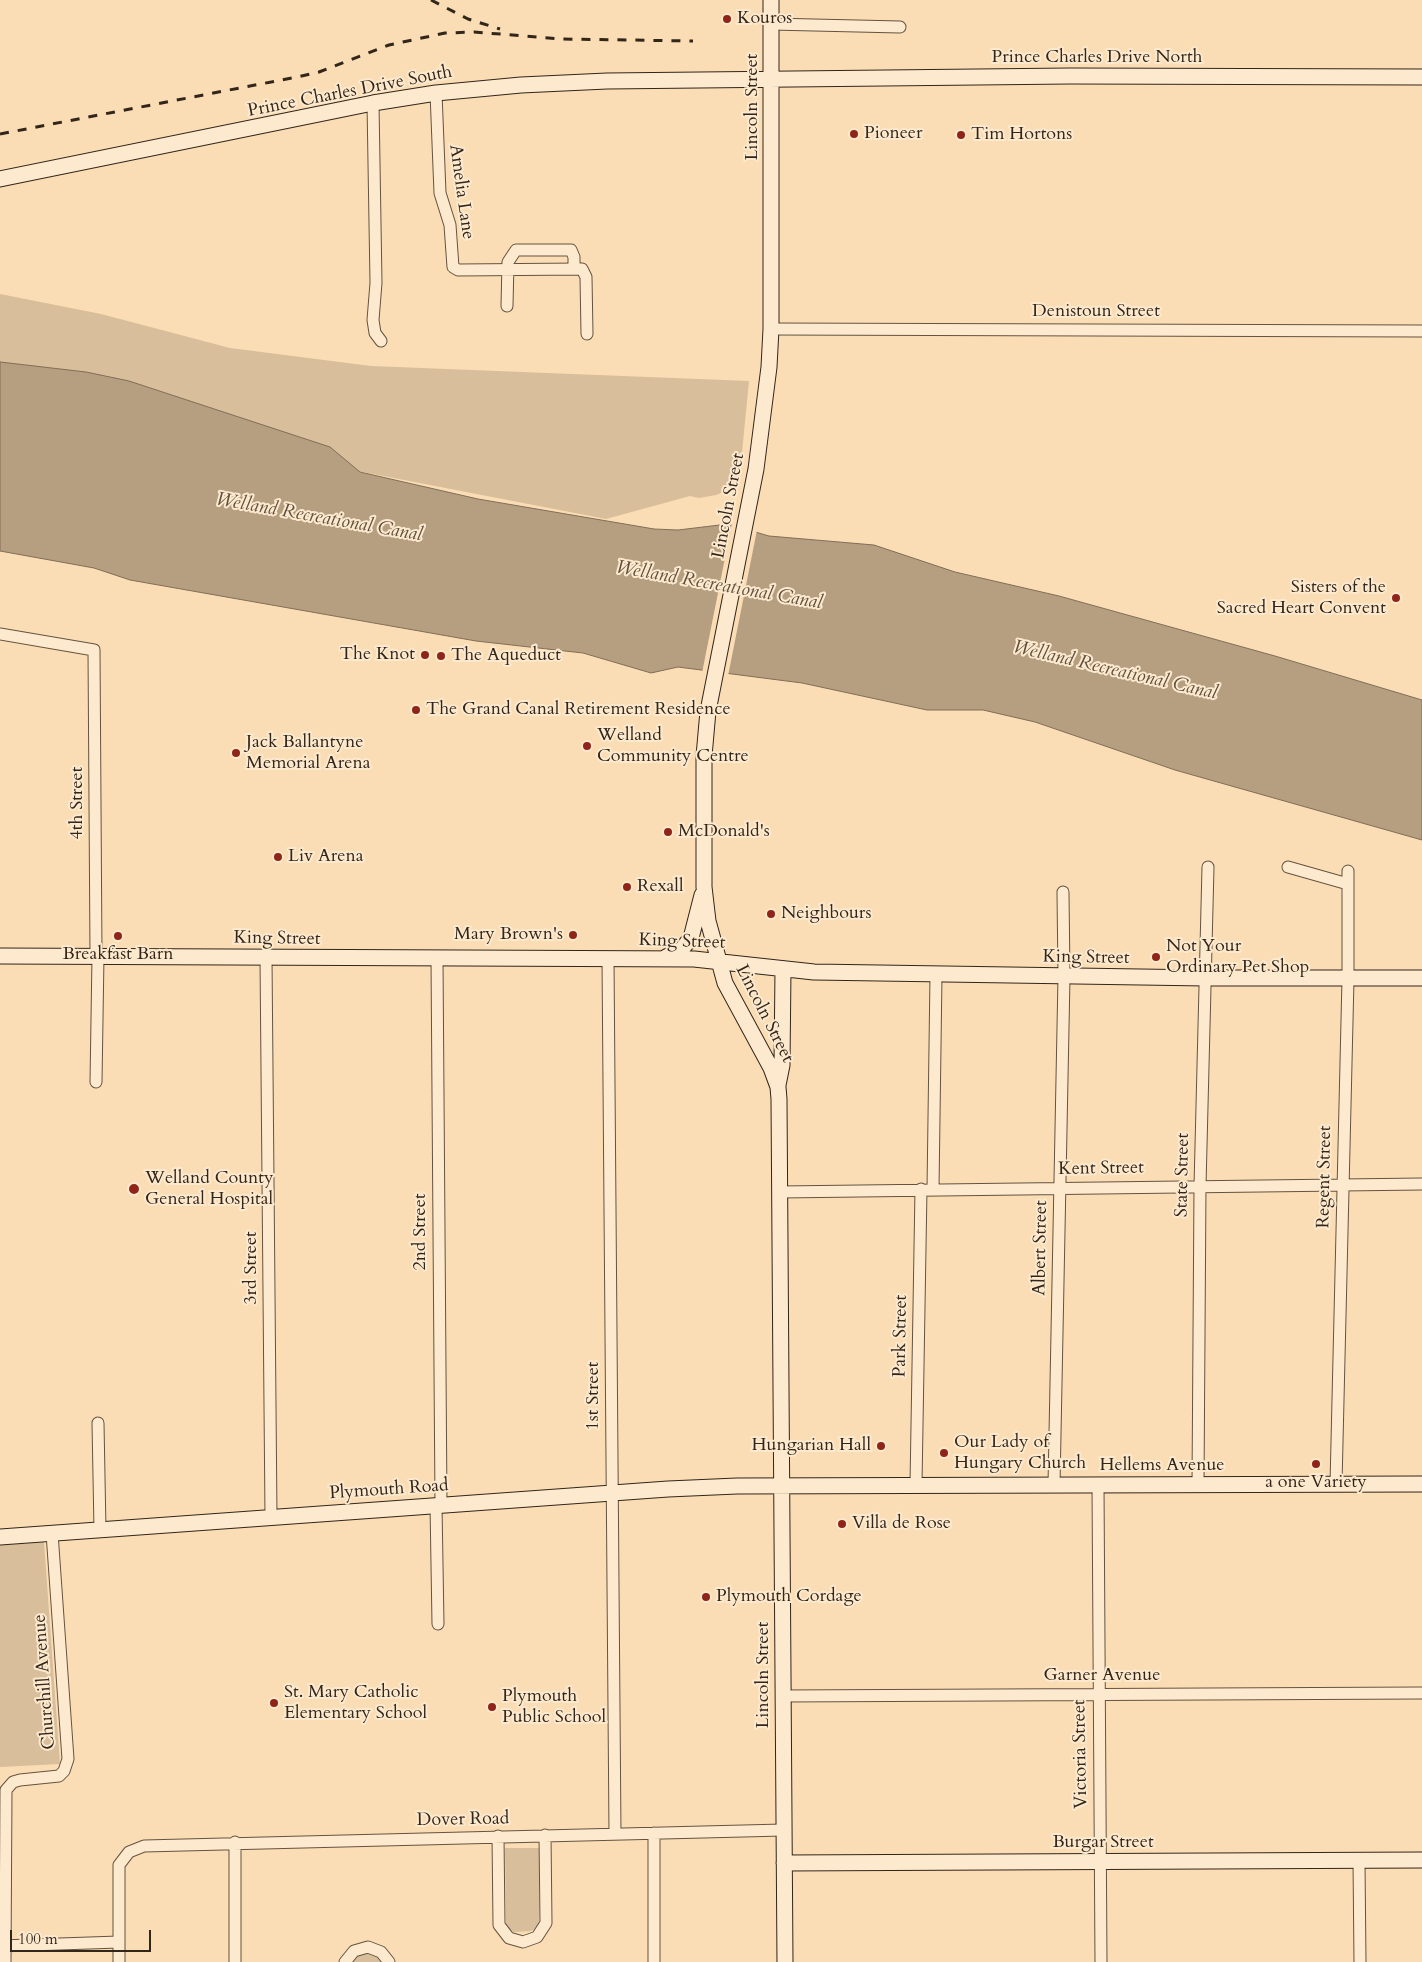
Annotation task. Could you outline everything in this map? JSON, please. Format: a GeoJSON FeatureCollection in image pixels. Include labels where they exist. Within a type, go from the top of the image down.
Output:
{"type":"FeatureCollection","features":[{"type":"Feature","properties":{"kind":"main road","name":"Lincoln Street"},"geometry":{"type":"LineString","coordinates":[[771,0],[771,329],[763,425],[712,686],[704,756],[704,887],[708,921],[725,983],[771,1068],[778,1086],[784,1962]]}},
{"type":"Feature","properties":{"kind":"main road","name":"Prince Charles Drive North"},"geometry":{"type":"LineString","coordinates":[[772,79],[1070,76],[1422,77]]}},
{"type":"Feature","properties":{"kind":"main road","name":"Prince Charles Drive South"},"geometry":{"type":"LineString","coordinates":[[0,179],[373,103],[436,92],[588,81],[772,79]]}},
{"type":"Feature","properties":{"kind":"main road"},"geometry":{"type":"LineString","coordinates":[[662,958],[681,950],[691,938],[704,887]]}},
{"type":"Feature","properties":{"kind":"main road","name":"King Street"},"geometry":{"type":"LineString","coordinates":[[0,956],[662,958],[718,961],[814,972],[1064,977],[1422,978]]}},
{"type":"Feature","properties":{"kind":"main road"},"geometry":{"type":"LineString","coordinates":[[778,1086],[782,1065],[783,969]]}},
{"type":"Feature","properties":{"kind":"main road","name":"Hellems Avenue"},"geometry":{"type":"LineString","coordinates":[[781,1486],[916,1484],[1422,1484]]}},
{"type":"Feature","properties":{"kind":"main road","name":"Plymouth Road"},"geometry":{"type":"LineString","coordinates":[[0,1537],[612,1493],[781,1486]]}},
{"type":"Feature","properties":{"kind":"main road","name":"Burgar Street"},"geometry":{"type":"LineString","coordinates":[[784,1863],[1422,1860]]}},
{"type":"Feature","properties":{"kind":"street"},"geometry":{"type":"LineString","coordinates":[[772,24],[900,27]]}},
{"type":"Feature","properties":{"kind":"street","name":"Amelia Lane"},"geometry":{"type":"LineString","coordinates":[[436,92],[440,193],[450,225],[453,267],[458,270],[507,269]]}},
{"type":"Feature","properties":{"kind":"street"},"geometry":{"type":"LineString","coordinates":[[373,103],[376,274],[373,320],[374,333],[381,341]]}},
{"type":"Feature","properties":{"kind":"street"},"geometry":{"type":"LineString","coordinates":[[507,306],[507,269],[512,252],[523,249],[571,250],[574,257],[574,268]]}},
{"type":"Feature","properties":{"kind":"street"},"geometry":{"type":"LineString","coordinates":[[507,269],[582,268],[586,274],[587,334]]}},
{"type":"Feature","properties":{"kind":"street","name":"Denistoun Street"},"geometry":{"type":"LineString","coordinates":[[771,329],[1422,331]]}},
{"type":"Feature","properties":{"kind":"street","name":"4th Street"},"geometry":{"type":"LineString","coordinates":[[0,634],[94,650],[97,956],[96,1082]]}},
{"type":"Feature","properties":{"kind":"street","name":"State Street"},"geometry":{"type":"LineString","coordinates":[[1198,1484],[1200,1186],[1208,867]]}},
{"type":"Feature","properties":{"kind":"street"},"geometry":{"type":"LineString","coordinates":[[1288,867],[1348,884]]}},
{"type":"Feature","properties":{"kind":"street","name":"Regent Street"},"geometry":{"type":"LineString","coordinates":[[1336,1484],[1348,979],[1348,871]]}},
{"type":"Feature","properties":{"kind":"street","name":"Albert Street"},"geometry":{"type":"LineString","coordinates":[[1054,1485],[1064,977],[1063,892]]}},
{"type":"Feature","properties":{"kind":"street","name":"3rd Street"},"geometry":{"type":"LineString","coordinates":[[266,958],[270,1517]]}},
{"type":"Feature","properties":{"kind":"street","name":"2nd Street"},"geometry":{"type":"LineString","coordinates":[[437,958],[438,1624]]}},
{"type":"Feature","properties":{"kind":"street","name":"1st Street"},"geometry":{"type":"LineString","coordinates":[[608,959],[615,1833]]}},
{"type":"Feature","properties":{"kind":"street"},"geometry":{"type":"LineString","coordinates":[[934,1189],[936,975]]}},
{"type":"Feature","properties":{"kind":"street","name":"Kent Street"},"geometry":{"type":"LineString","coordinates":[[780,1192],[1060,1187],[1422,1184]]}},
{"type":"Feature","properties":{"kind":"street","name":"Park Street"},"geometry":{"type":"LineString","coordinates":[[916,1484],[921,1189]]}},
{"type":"Feature","properties":{"kind":"street"},"geometry":{"type":"LineString","coordinates":[[98,1423],[100,1530]]}},
{"type":"Feature","properties":{"kind":"street","name":"Victoria Street"},"geometry":{"type":"LineString","coordinates":[[1098,1485],[1101,1962]]}},
{"type":"Feature","properties":{"kind":"street","name":"Churchill Avenue"},"geometry":{"type":"LineString","coordinates":[[5,1962],[3,1946],[2,1836],[8,1787],[20,1780],[55,1778],[64,1771],[67,1763],[52,1533]]}},
{"type":"Feature","properties":{"kind":"street","name":"Garner Avenue"},"geometry":{"type":"LineString","coordinates":[[782,1696],[1098,1693],[1422,1693]]}},
{"type":"Feature","properties":{"kind":"street","name":"Dover Road"},"geometry":{"type":"LineString","coordinates":[[119,1942],[119,1865],[129,1852],[144,1846],[235,1842],[783,1830]]}},
{"type":"Feature","properties":{"kind":"street"},"geometry":{"type":"LineString","coordinates":[[654,1833],[654,1962]]}},
{"type":"Feature","properties":{"kind":"street"},"geometry":{"type":"LineString","coordinates":[[498,1836],[499,1925],[509,1938],[523,1942],[537,1937],[546,1923],[545,1835]]}},
{"type":"Feature","properties":{"kind":"street"},"geometry":{"type":"LineString","coordinates":[[235,1842],[235,1962]]}},
{"type":"Feature","properties":{"kind":"street"},"geometry":{"type":"LineString","coordinates":[[1359,1861],[1360,1962]]}},
{"type":"Feature","properties":{"kind":"street"},"geometry":{"type":"LineString","coordinates":[[3,1946],[119,1942],[119,1962]]}},
{"type":"Feature","properties":{"kind":"street"},"geometry":{"type":"LineString","coordinates":[[345,1962],[354,1951],[368,1947],[381,1952],[389,1962]]}},
{"type":"Feature","properties":{"kind":"shaded area"},"geometry":{"type":"Polygon","coordinates":[[[0,294],[101,314],[230,348],[371,366],[749,381],[739,483],[726,486],[723,492],[716,495],[699,498],[690,496],[606,519],[0,402],[0,294]]]}},
{"type":"Feature","properties":{"kind":"shaded area"},"geometry":{"type":"Polygon","coordinates":[[[44,1542],[60,1764],[0,1767],[0,1545],[44,1542]]]}},
{"type":"Feature","properties":{"kind":"shaded area"},"geometry":{"type":"Polygon","coordinates":[[[505,1848],[539,1848],[539,1921],[538,1927],[531,1931],[514,1932],[506,1927],[505,1848]]]}},
{"type":"Feature","properties":{"kind":"shaded area"},"geometry":{"type":"Polygon","coordinates":[[[360,1953],[374,1953],[384,1962],[351,1962],[360,1953]]]}},
{"type":"Feature","properties":{"kind":"water","name":"Welland Recreational Canal"},"geometry":{"type":"Polygon","coordinates":[[[0,362],[86,372],[129,381],[330,447],[360,472],[478,499],[654,529],[678,530],[728,524],[769,536],[874,545],[955,572],[1059,596],[1275,656],[1422,700],[1422,840],[1175,770],[1035,722],[983,710],[927,710],[802,683],[678,667],[651,673],[583,653],[476,641],[130,580],[94,568],[0,551],[0,362]]]}},
{"type":"Feature","properties":{"kind":"pier"},"geometry":{"type":"Polygon","coordinates":[[[732,523],[757,530],[728,676],[702,673],[732,523]]]}},
{"type":"Feature","properties":{"kind":"railway"},"geometry":{"type":"LineString","coordinates":[[431,0],[468,19],[500,29]]}},
{"type":"Feature","properties":{"kind":"railway"},"geometry":{"type":"LineString","coordinates":[[0,134],[297,77],[319,72],[389,45],[445,33],[474,32],[562,39],[693,41]]}},
{"type":"Feature","properties":{"kind":"place","name":"Kouros"},"geometry":{"type":"Point","coordinates":[727,19]}},
{"type":"Feature","properties":{"kind":"place","name":"Pioneer"},"geometry":{"type":"Point","coordinates":[854,134]}},
{"type":"Feature","properties":{"kind":"place","name":"Tim Hortons"},"geometry":{"type":"Point","coordinates":[961,135]}},
{"type":"Feature","properties":{"kind":"place","name":"Sisters of the Sacred Heart Convent"},"geometry":{"type":"Point","coordinates":[1396,598]}},
{"type":"Feature","properties":{"kind":"place","name":"The Knot"},"geometry":{"type":"Point","coordinates":[425,655]}},
{"type":"Feature","properties":{"kind":"place","name":"The Aqueduct"},"geometry":{"type":"Point","coordinates":[441,656]}},
{"type":"Feature","properties":{"kind":"place","name":"The Grand Canal Retirement Residence"},"geometry":{"type":"Point","coordinates":[416,710]}},
{"type":"Feature","properties":{"kind":"place","name":"Welland Community Centre"},"geometry":{"type":"Point","coordinates":[587,746]}},
{"type":"Feature","properties":{"kind":"place","name":"Jack Ballantyne Memorial Arena"},"geometry":{"type":"Point","coordinates":[236,753]}},
{"type":"Feature","properties":{"kind":"place","name":"McDonald's"},"geometry":{"type":"Point","coordinates":[668,832]}},
{"type":"Feature","properties":{"kind":"place","name":"Liv Arena"},"geometry":{"type":"Point","coordinates":[278,857]}},
{"type":"Feature","properties":{"kind":"place","name":"Rexall"},"geometry":{"type":"Point","coordinates":[627,887]}},
{"type":"Feature","properties":{"kind":"place","name":"Neighbours"},"geometry":{"type":"Point","coordinates":[771,914]}},
{"type":"Feature","properties":{"kind":"place","name":"Mary Brown's"},"geometry":{"type":"Point","coordinates":[573,935]}},
{"type":"Feature","properties":{"kind":"place","name":"Breakfast Barn"},"geometry":{"type":"Point","coordinates":[118,936]}},
{"type":"Feature","properties":{"kind":"place","name":"Not Your Ordinary Pet Shop"},"geometry":{"type":"Point","coordinates":[1156,957]}},
{"type":"Feature","properties":{"kind":"place","name":"Welland County General Hospital"},"geometry":{"type":"Point","coordinates":[134,1189]}},
{"type":"Feature","properties":{"kind":"place","name":"Hungarian Hall"},"geometry":{"type":"Point","coordinates":[881,1446]}},
{"type":"Feature","properties":{"kind":"place","name":"Our Lady of Hungary Church"},"geometry":{"type":"Point","coordinates":[944,1453]}},
{"type":"Feature","properties":{"kind":"place","name":"a one Variety"},"geometry":{"type":"Point","coordinates":[1316,1464]}},
{"type":"Feature","properties":{"kind":"place","name":"Villa de Rose"},"geometry":{"type":"Point","coordinates":[842,1524]}},
{"type":"Feature","properties":{"kind":"place","name":"Plymouth Cordage"},"geometry":{"type":"Point","coordinates":[706,1597]}},
{"type":"Feature","properties":{"kind":"place","name":"St. Mary Catholic Elementary School"},"geometry":{"type":"Point","coordinates":[274,1703]}},
{"type":"Feature","properties":{"kind":"place","name":"Plymouth Public School"},"geometry":{"type":"Point","coordinates":[492,1707]}}]}
